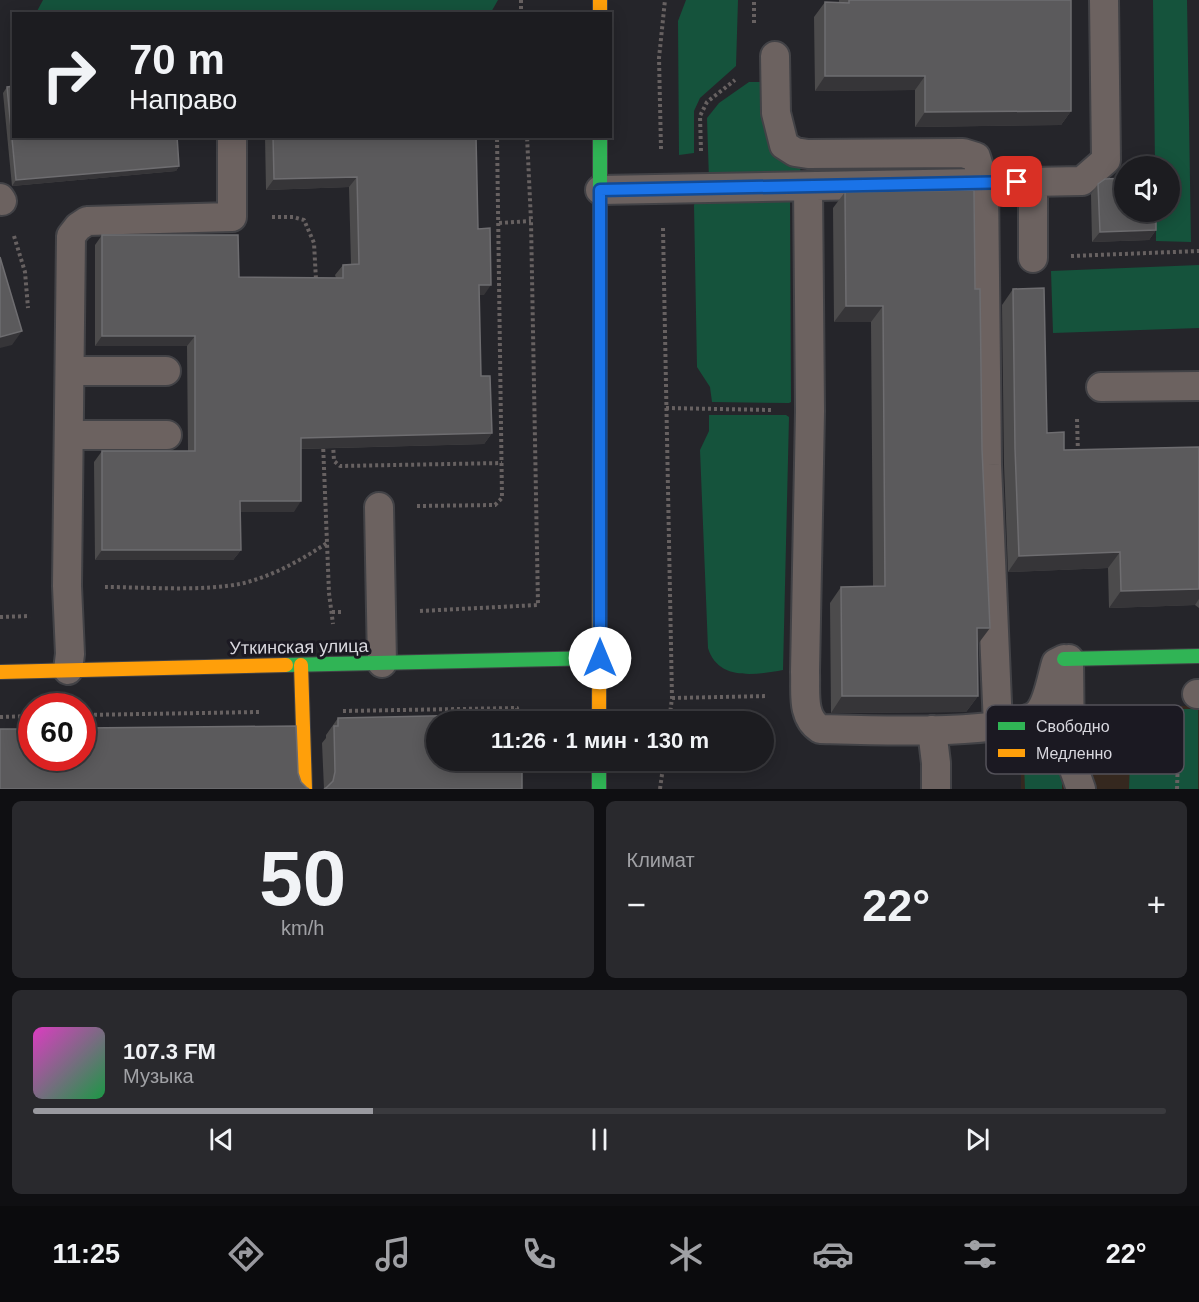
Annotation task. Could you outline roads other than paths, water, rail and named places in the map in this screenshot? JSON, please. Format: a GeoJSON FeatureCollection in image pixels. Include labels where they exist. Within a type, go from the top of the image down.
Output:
{"type":"FeatureCollection","features":[{"type":"Feature","properties":{"kind":"street"},"geometry":{"type":"LineString","coordinates":[[599,711],[600,138]]}},
{"type":"Feature","properties":{"kind":"street"},"geometry":{"type":"LineString","coordinates":[[1066,659],[1199,656]]}},
{"type":"Feature","properties":{"kind":"street","name":"Уткинская улица"},"geometry":{"type":"LineString","coordinates":[[0,672],[600,658]]}},
{"type":"Feature","properties":{"kind":"street"},"geometry":{"type":"LineString","coordinates":[[301,665],[304,789]]}},
{"type":"Feature","properties":{"kind":"street"},"geometry":{"type":"LineString","coordinates":[[599,771],[599,789]]}},
{"type":"Feature","properties":{"kind":"lane"},"geometry":{"type":"LineString","coordinates":[[600,190],[1082,181],[1106,159],[1104,0]]}},
{"type":"Feature","properties":{"kind":"lane"},"geometry":{"type":"LineString","coordinates":[[775,56],[776,113],[784,145],[795,152],[808,154],[963,153],[976,157],[981,171],[984,183],[987,465],[997,705]]}},
{"type":"Feature","properties":{"kind":"lane"},"geometry":{"type":"LineString","coordinates":[[68,670],[70,642],[68,586],[71,236],[87,221],[232,217],[232,138]]}},
{"type":"Feature","properties":{"kind":"lane"},"geometry":{"type":"LineString","coordinates":[[1033,182],[1034,258]]}},
{"type":"Feature","properties":{"kind":"lane"},"geometry":{"type":"LineString","coordinates":[[808,187],[810,411],[805,672],[807,715],[820,729],[932,730],[986,727]]}},
{"type":"Feature","properties":{"kind":"lane"},"geometry":{"type":"LineString","coordinates":[[70,371],[166,371]]}},
{"type":"Feature","properties":{"kind":"lane"},"geometry":{"type":"LineString","coordinates":[[1101,387],[1199,386]]}},
{"type":"Feature","properties":{"kind":"lane"},"geometry":{"type":"LineString","coordinates":[[69,435],[167,435]]}},
{"type":"Feature","properties":{"kind":"lane"},"geometry":{"type":"LineString","coordinates":[[379,507],[382,663]]}},
{"type":"Feature","properties":{"kind":"lane"},"geometry":{"type":"LineString","coordinates":[[1042,705],[1056,663],[1066,659],[1068,705]]}},
{"type":"Feature","properties":{"kind":"lane"},"geometry":{"type":"LineString","coordinates":[[932,730],[936,776],[951,789]]}},
{"type":"Feature","properties":{"kind":"lane"},"geometry":{"type":"LineString","coordinates":[[1076,774],[1081,789]]}}]}
